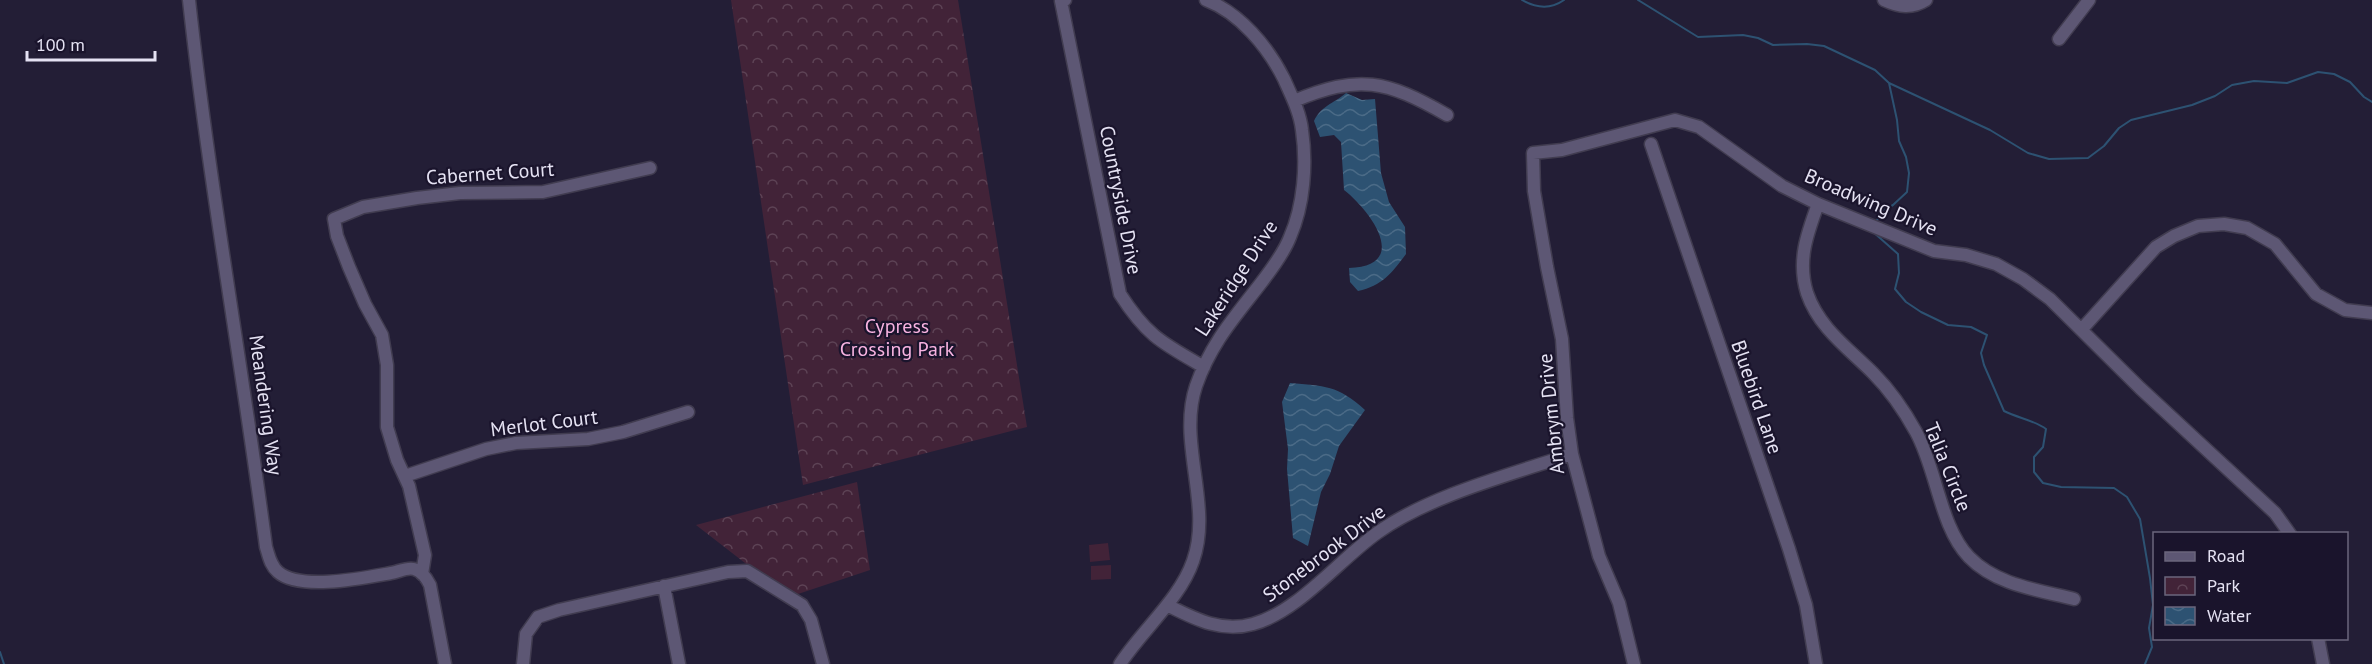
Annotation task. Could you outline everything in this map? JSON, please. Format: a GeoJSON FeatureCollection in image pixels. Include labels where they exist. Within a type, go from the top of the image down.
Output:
{"type":"FeatureCollection","features":[{"type":"Feature","properties":{"kind":"street","name":"Meandering Way"},"geometry":{"type":"LineString","coordinates":[[189,0],[199,89],[251,431],[266,547],[271,564],[287,578],[310,583],[393,573],[407,569],[413,569],[422,574]]}},
{"type":"Feature","properties":{"kind":"street","name":"Countryside Drive"},"geometry":{"type":"LineString","coordinates":[[1063,0],[1120,294],[1137,320],[1157,340],[1204,367]]}},
{"type":"Feature","properties":{"kind":"street","name":"Lakeridge Drive"},"geometry":{"type":"LineString","coordinates":[[1122,663],[1134,643],[1184,582],[1194,560],[1199,536],[1190,427],[1196,388],[1204,367],[1216,340],[1262,282],[1290,238],[1300,205],[1304,171],[1302,129],[1294,101],[1274,60],[1245,25],[1217,4],[1206,0]]}},
{"type":"Feature","properties":{"kind":"street"},"geometry":{"type":"LineString","coordinates":[[1884,0],[1895,5],[1916,7],[1926,0]]}},
{"type":"Feature","properties":{"kind":"street"},"geometry":{"type":"LineString","coordinates":[[2059,39],[2089,0]]}},
{"type":"Feature","properties":{"kind":"street"},"geometry":{"type":"LineString","coordinates":[[1294,101],[1322,90],[1352,83],[1373,83],[1428,104],[1447,115]]}},
{"type":"Feature","properties":{"kind":"street","name":"Broadwing Drive"},"geometry":{"type":"LineString","coordinates":[[1533,153],[1568,149],[1675,120],[1698,127],[1782,186],[1818,204],[1934,250],[1966,255],[1996,264],[2023,279],[2050,299],[2140,388],[2275,513],[2289,532]]}},
{"type":"Feature","properties":{"kind":"street","name":"Bluebird Lane"},"geometry":{"type":"LineString","coordinates":[[1651,144],[1789,549],[1806,605],[1817,658],[1816,664]]}},
{"type":"Feature","properties":{"kind":"street","name":"Ambrym Drive"},"geometry":{"type":"LineString","coordinates":[[1533,153],[1534,191],[1562,339],[1572,454],[1599,556],[1619,603],[1634,664]]}},
{"type":"Feature","properties":{"kind":"street","name":"Cabernet Court"},"geometry":{"type":"LineString","coordinates":[[405,476],[397,460],[387,427],[387,365],[382,335],[349,267],[337,236],[334,219],[363,207],[417,198],[460,193],[543,192],[650,168]]}},
{"type":"Feature","properties":{"kind":"street","name":"Talia Circle"},"geometry":{"type":"LineString","coordinates":[[1818,204],[1804,244],[1807,292],[1817,314],[1833,338],[1875,374],[1916,432],[1935,477],[1954,536],[1969,557],[2001,580],[2074,599]]}},
{"type":"Feature","properties":{"kind":"street"},"geometry":{"type":"LineString","coordinates":[[2082,329],[2156,248],[2174,236],[2198,226],[2224,224],[2247,228],[2275,244],[2316,294],[2345,310],[2372,313]]}},
{"type":"Feature","properties":{"kind":"street","name":"Merlot Court"},"geometry":{"type":"LineString","coordinates":[[405,476],[486,449],[516,443],[588,439],[623,432],[688,412]]}},
{"type":"Feature","properties":{"kind":"street","name":"Stonebrook Drive"},"geometry":{"type":"LineString","coordinates":[[1167,605],[1205,624],[1232,628],[1254,624],[1273,617],[1378,532],[1405,517],[1470,488],[1572,454]]}},
{"type":"Feature","properties":{"kind":"street"},"geometry":{"type":"LineString","coordinates":[[405,476],[425,555],[422,574],[430,585],[445,664]]}},
{"type":"Feature","properties":{"kind":"street"},"geometry":{"type":"LineString","coordinates":[[523,664],[526,634],[538,617],[664,586],[728,572],[747,571],[802,605],[811,620],[823,664]]}},
{"type":"Feature","properties":{"kind":"street"},"geometry":{"type":"LineString","coordinates":[[664,586],[679,664]]}},
{"type":"Feature","properties":{"kind":"street"},"geometry":{"type":"LineString","coordinates":[[2318,640],[2323,664]]}},
{"type":"Feature","properties":{"kind":"green space","name":"Cypress Crossing Park"},"geometry":{"type":"Polygon","coordinates":[[[731,0],[958,0],[1027,427],[803,485],[731,0]]]}},
{"type":"Feature","properties":{"kind":"green space"},"geometry":{"type":"Polygon","coordinates":[[[857,482],[870,570],[789,597],[696,525],[857,482]]]}},
{"type":"Feature","properties":{"kind":"green space"},"geometry":{"type":"Polygon","coordinates":[[[1108,543],[1110,560],[1090,562],[1089,545],[1108,543]]]}},
{"type":"Feature","properties":{"kind":"green space"},"geometry":{"type":"Polygon","coordinates":[[[1111,565],[1111,579],[1091,580],[1091,566],[1111,565]]]}},
{"type":"Feature","properties":{"kind":"water"},"geometry":{"type":"Polygon","coordinates":[[[1346,93],[1362,100],[1375,99],[1381,173],[1389,202],[1405,227],[1406,254],[1386,278],[1374,286],[1358,291],[1350,282],[1349,268],[1368,265],[1378,258],[1382,248],[1380,236],[1365,211],[1344,190],[1341,142],[1334,135],[1320,137],[1314,121],[1324,108],[1346,93]]]}},
{"type":"Feature","properties":{"kind":"water"},"geometry":{"type":"Polygon","coordinates":[[[1290,383],[1330,388],[1347,396],[1365,410],[1339,446],[1330,474],[1321,492],[1308,546],[1293,538],[1287,469],[1288,449],[1282,402],[1290,383]]]}},
{"type":"Feature","properties":{"kind":"waterway"},"geometry":{"type":"LineString","coordinates":[[1522,0],[1543,7],[1564,0]]}},
{"type":"Feature","properties":{"kind":"waterway"},"geometry":{"type":"LineString","coordinates":[[1638,0],[1698,37],[1743,35],[1758,38],[1773,45],[1824,46],[1875,70],[1889,83],[1899,141],[1906,157],[1909,173],[1907,192],[1893,205],[1882,211],[1875,224]]}},
{"type":"Feature","properties":{"kind":"waterway"},"geometry":{"type":"LineString","coordinates":[[1889,83],[1990,130],[2028,153],[2049,159],[2088,158],[2104,146],[2119,128],[2131,120],[2192,105],[2215,96],[2232,85],[2254,81],[2287,83],[2318,72],[2334,74],[2350,82],[2372,102]]}},
{"type":"Feature","properties":{"kind":"waterway"},"geometry":{"type":"LineString","coordinates":[[1872,231],[1898,254],[1899,273],[1895,289],[1906,302],[1948,325],[1971,327],[1987,335],[1981,353],[2004,411],[2046,429],[2043,447],[2034,457],[2034,472],[2043,483],[2061,487],[2114,488],[2127,497],[2140,519],[2153,605],[2149,628],[2152,647],[2145,664]]}},
{"type":"Feature","properties":{"kind":"waterway"},"geometry":{"type":"LineString","coordinates":[[0,652],[4,664]]}}]}
